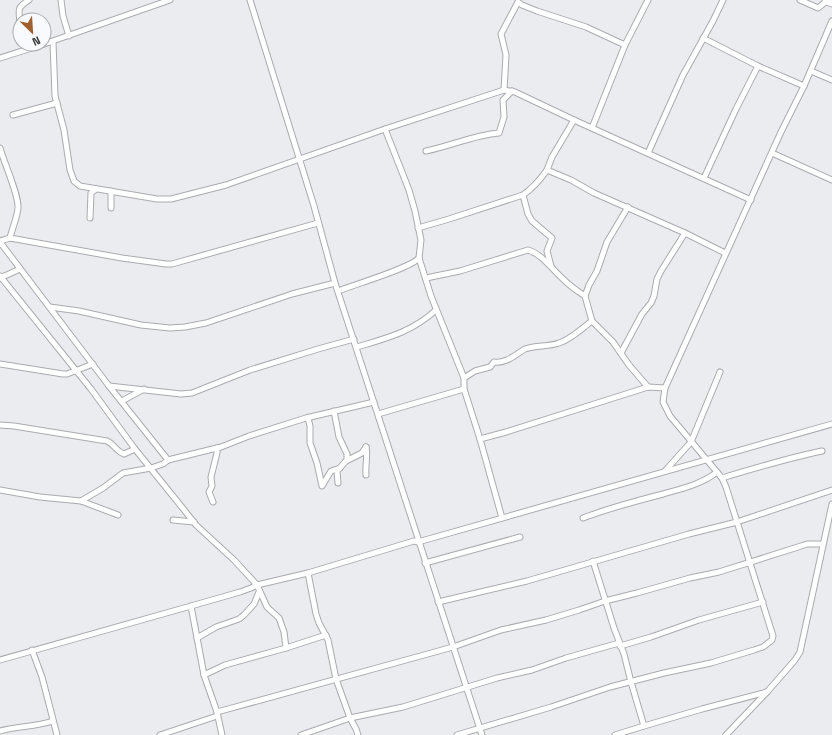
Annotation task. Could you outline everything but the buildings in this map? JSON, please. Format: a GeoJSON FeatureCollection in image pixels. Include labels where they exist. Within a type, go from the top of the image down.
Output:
{"type":"FeatureCollection","features":[{"type":"Feature","properties":{"kind":"highway"},"geometry":{"type":"LineString","coordinates":[[828,0],[832,2]]}},
{"type":"Feature","properties":{"kind":"street"},"geometry":{"type":"LineString","coordinates":[[19,12],[19,8],[29,0]]}},
{"type":"Feature","properties":{"kind":"street"},"geometry":{"type":"LineString","coordinates":[[61,0],[63,16],[69,36]]}},
{"type":"Feature","properties":{"kind":"street"},"geometry":{"type":"LineString","coordinates":[[170,0],[53,42],[55,96],[64,130],[70,170],[74,181],[80,186],[157,199],[171,199],[226,185],[385,128],[504,90],[512,91],[750,200]]}},
{"type":"Feature","properties":{"kind":"street"},"geometry":{"type":"LineString","coordinates":[[250,0],[335,282],[418,542],[482,735]]}},
{"type":"Feature","properties":{"kind":"street"},"geometry":{"type":"LineString","coordinates":[[504,90],[506,52],[501,34],[518,0],[532,9],[586,27],[625,45]]}},
{"type":"Feature","properties":{"kind":"street"},"geometry":{"type":"LineString","coordinates":[[592,128],[625,45],[648,0]]}},
{"type":"Feature","properties":{"kind":"street"},"geometry":{"type":"LineString","coordinates":[[648,153],[680,80],[716,17],[723,0]]}},
{"type":"Feature","properties":{"kind":"street"},"geometry":{"type":"LineString","coordinates":[[800,0],[818,8],[828,0]]}},
{"type":"Feature","properties":{"kind":"street"},"geometry":{"type":"LineString","coordinates":[[457,735],[551,707],[610,687],[676,670],[711,663],[754,650],[770,643],[772,640],[773,636],[763,602],[722,478],[670,416],[663,402],[665,388],[750,200],[811,71],[832,21]]}},
{"type":"Feature","properties":{"kind":"street"},"geometry":{"type":"LineString","coordinates":[[703,38],[758,66],[804,86]]}},
{"type":"Feature","properties":{"kind":"street"},"geometry":{"type":"LineString","coordinates":[[0,58],[14,52]]}},
{"type":"Feature","properties":{"kind":"street"},"geometry":{"type":"LineString","coordinates":[[704,178],[758,66]]}},
{"type":"Feature","properties":{"kind":"street"},"geometry":{"type":"LineString","coordinates":[[811,71],[832,80]]}},
{"type":"Feature","properties":{"kind":"street"},"geometry":{"type":"LineString","coordinates":[[426,151],[443,148],[477,136],[499,133],[504,117],[503,100],[512,91]]}},
{"type":"Feature","properties":{"kind":"street"},"geometry":{"type":"LineString","coordinates":[[13,115],[57,103]]}},
{"type":"Feature","properties":{"kind":"street"},"geometry":{"type":"LineString","coordinates":[[418,228],[522,194],[532,189],[547,170],[552,157],[574,120]]}},
{"type":"Feature","properties":{"kind":"street"},"geometry":{"type":"LineString","coordinates":[[385,128],[409,190],[415,211],[421,240],[419,260],[436,310],[464,378],[464,388],[502,518]]}},
{"type":"Feature","properties":{"kind":"street"},"geometry":{"type":"LineString","coordinates":[[0,148],[18,204],[10,238]]}},
{"type":"Feature","properties":{"kind":"street"},"geometry":{"type":"LineString","coordinates":[[772,154],[832,180]]}},
{"type":"Feature","properties":{"kind":"street"},"geometry":{"type":"LineString","coordinates":[[547,170],[726,253]]}},
{"type":"Feature","properties":{"kind":"street"},"geometry":{"type":"LineString","coordinates":[[90,218],[91,194],[96,189]]}},
{"type":"Feature","properties":{"kind":"street"},"geometry":{"type":"LineString","coordinates":[[111,191],[111,208]]}},
{"type":"Feature","properties":{"kind":"street"},"geometry":{"type":"LineString","coordinates":[[522,194],[528,214],[532,221],[552,238],[547,251],[552,267]]}},
{"type":"Feature","properties":{"kind":"street"},"geometry":{"type":"LineString","coordinates":[[628,207],[607,242],[597,271],[585,296],[592,320],[607,336],[648,387]]}},
{"type":"Feature","properties":{"kind":"street"},"geometry":{"type":"LineString","coordinates":[[168,460],[0,242],[10,238],[122,258],[166,264],[318,223]]}},
{"type":"Feature","properties":{"kind":"street"},"geometry":{"type":"LineString","coordinates":[[621,353],[642,314],[651,303],[660,271],[685,233]]}},
{"type":"Feature","properties":{"kind":"street"},"geometry":{"type":"LineString","coordinates":[[426,278],[460,271],[528,250],[537,254],[571,286],[585,296]]}},
{"type":"Feature","properties":{"kind":"street"},"geometry":{"type":"LineString","coordinates":[[338,290],[419,260]]}},
{"type":"Feature","properties":{"kind":"street"},"geometry":{"type":"LineString","coordinates":[[20,269],[0,277],[91,389],[135,449],[194,522],[257,584],[259,592],[267,607],[280,618],[286,648]]}},
{"type":"Feature","properties":{"kind":"street"},"geometry":{"type":"LineString","coordinates":[[50,307],[64,308],[141,325],[170,328],[185,327],[206,323],[292,294],[335,282]]}},
{"type":"Feature","properties":{"kind":"street"},"geometry":{"type":"LineString","coordinates":[[357,347],[406,331],[417,325],[436,310]]}},
{"type":"Feature","properties":{"kind":"street"},"geometry":{"type":"LineString","coordinates":[[464,378],[476,371],[490,367],[494,362],[498,363],[514,357],[535,346],[560,343],[576,334],[592,320]]}},
{"type":"Feature","properties":{"kind":"street"},"geometry":{"type":"LineString","coordinates":[[110,386],[181,394],[192,393],[250,370],[354,339]]}},
{"type":"Feature","properties":{"kind":"street"},"geometry":{"type":"LineString","coordinates":[[0,364],[67,374],[93,364]]}},
{"type":"Feature","properties":{"kind":"street"},"geometry":{"type":"LineString","coordinates":[[665,472],[691,442],[720,372]]}},
{"type":"Feature","properties":{"kind":"street"},"geometry":{"type":"LineString","coordinates":[[480,439],[648,387],[665,388]]}},
{"type":"Feature","properties":{"kind":"street"},"geometry":{"type":"LineString","coordinates":[[378,414],[464,388]]}},
{"type":"Feature","properties":{"kind":"street"},"geometry":{"type":"LineString","coordinates":[[122,401],[144,389]]}},
{"type":"Feature","properties":{"kind":"street"},"geometry":{"type":"LineString","coordinates":[[81,501],[123,474],[151,468],[163,464],[168,460],[217,448],[249,436],[308,418],[374,402]]}},
{"type":"Feature","properties":{"kind":"street"},"geometry":{"type":"LineString","coordinates":[[334,411],[339,437],[347,454],[346,461]]}},
{"type":"Feature","properties":{"kind":"street"},"geometry":{"type":"LineString","coordinates":[[308,418],[310,426],[310,442],[317,463],[322,486],[331,471],[340,468]]}},
{"type":"Feature","properties":{"kind":"street"},"geometry":{"type":"LineString","coordinates":[[0,660],[240,592],[257,584],[308,573],[414,541],[418,542],[832,424]]}},
{"type":"Feature","properties":{"kind":"street"},"geometry":{"type":"LineString","coordinates":[[0,425],[107,441],[112,443],[118,451],[124,454],[135,449]]}},
{"type":"Feature","properties":{"kind":"street"},"geometry":{"type":"LineString","coordinates":[[338,483],[337,471],[346,461],[362,453],[366,447],[368,454],[366,475]]}},
{"type":"Feature","properties":{"kind":"street"},"geometry":{"type":"LineString","coordinates":[[213,502],[209,492],[212,486],[211,478],[217,448]]}},
{"type":"Feature","properties":{"kind":"street"},"geometry":{"type":"LineString","coordinates":[[722,478],[794,457],[822,451]]}},
{"type":"Feature","properties":{"kind":"street"},"geometry":{"type":"LineString","coordinates":[[583,518],[598,512],[677,490],[706,480],[717,472]]}},
{"type":"Feature","properties":{"kind":"street"},"geometry":{"type":"LineString","coordinates":[[0,490],[40,497],[81,501],[118,515]]}},
{"type":"Feature","properties":{"kind":"street"},"geometry":{"type":"LineString","coordinates":[[438,602],[527,581],[689,534],[737,522],[832,490]]}},
{"type":"Feature","properties":{"kind":"street"},"geometry":{"type":"LineString","coordinates":[[726,735],[767,692],[795,660],[800,652],[808,624],[832,504]]}},
{"type":"Feature","properties":{"kind":"street"},"geometry":{"type":"LineString","coordinates":[[173,520],[194,522]]}},
{"type":"Feature","properties":{"kind":"street"},"geometry":{"type":"LineString","coordinates":[[425,563],[520,537]]}},
{"type":"Feature","properties":{"kind":"street"},"geometry":{"type":"LineString","coordinates":[[160,735],[217,714],[453,647],[501,630],[546,620],[605,600],[719,572],[798,546],[807,544],[823,544]]}},
{"type":"Feature","properties":{"kind":"street"},"geometry":{"type":"LineString","coordinates":[[593,561],[619,645],[624,654],[644,726]]}},
{"type":"Feature","properties":{"kind":"street"},"geometry":{"type":"LineString","coordinates":[[308,573],[316,614],[328,640],[336,679],[350,718],[358,735]]}},
{"type":"Feature","properties":{"kind":"street"},"geometry":{"type":"LineString","coordinates":[[197,638],[216,627],[239,619],[254,604],[259,592]]}},
{"type":"Feature","properties":{"kind":"street"},"geometry":{"type":"LineString","coordinates":[[301,735],[350,718],[403,707],[466,687],[532,670],[566,658],[651,637],[706,617],[763,602]]}},
{"type":"Feature","properties":{"kind":"street"},"geometry":{"type":"LineString","coordinates":[[191,606],[204,675],[217,714],[222,735]]}},
{"type":"Feature","properties":{"kind":"street"},"geometry":{"type":"LineString","coordinates":[[204,675],[225,665],[286,648],[326,634]]}},
{"type":"Feature","properties":{"kind":"street"},"geometry":{"type":"LineString","coordinates":[[318,637],[328,640]]}},
{"type":"Feature","properties":{"kind":"street"},"geometry":{"type":"LineString","coordinates":[[32,650],[42,677],[57,735]]}},
{"type":"Feature","properties":{"kind":"street"},"geometry":{"type":"LineString","coordinates":[[615,735],[702,709],[767,692]]}},
{"type":"Feature","properties":{"kind":"street"},"geometry":{"type":"LineString","coordinates":[[0,731],[18,727],[37,726],[53,721]]}}]}
